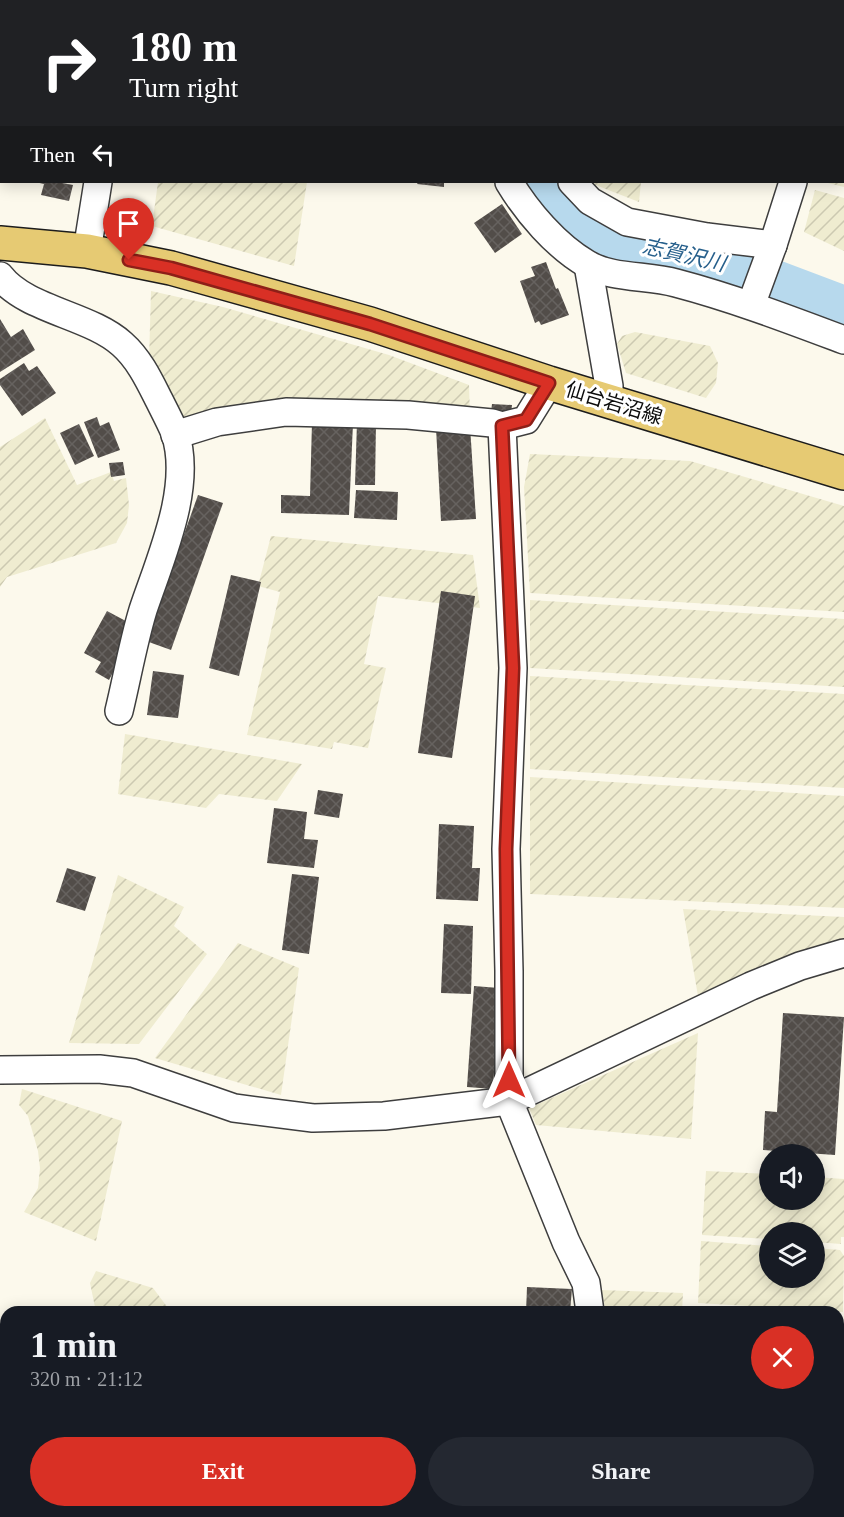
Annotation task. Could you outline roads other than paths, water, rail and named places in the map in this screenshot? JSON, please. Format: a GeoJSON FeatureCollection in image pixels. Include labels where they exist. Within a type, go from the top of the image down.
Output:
{"type":"FeatureCollection","features":[{"type":"Feature","properties":{"kind":"main road","name":"仙台岩沼線"},"geometry":{"type":"LineString","coordinates":[[0,243],[87,251],[171,268],[348,318],[549,383],[844,473]]}},
{"type":"Feature","properties":{"kind":"street"},"geometry":{"type":"LineString","coordinates":[[87,251],[98,183]]}},
{"type":"Feature","properties":{"kind":"street"},"geometry":{"type":"LineString","coordinates":[[510,183],[538,222],[588,265],[623,276],[672,282],[753,300],[844,340]]}},
{"type":"Feature","properties":{"kind":"street"},"geometry":{"type":"LineString","coordinates":[[573,183],[590,201],[627,222],[771,251]]}},
{"type":"Feature","properties":{"kind":"street"},"geometry":{"type":"LineString","coordinates":[[753,300],[793,183]]}},
{"type":"Feature","properties":{"kind":"street"},"geometry":{"type":"LineString","coordinates":[[588,265],[609,386],[609,401]]}},
{"type":"Feature","properties":{"kind":"street"},"geometry":{"type":"LineString","coordinates":[[0,276],[7,285],[32,299],[97,328],[122,344],[143,369],[175,435],[180,463],[172,527],[143,612],[118,711]]}},
{"type":"Feature","properties":{"kind":"street"},"geometry":{"type":"LineString","coordinates":[[175,435],[217,423],[286,412],[408,415],[489,424],[526,420],[549,383]]}},
{"type":"Feature","properties":{"kind":"street"},"geometry":{"type":"LineString","coordinates":[[489,424],[513,668],[506,849],[509,1101],[566,1242],[586,1283],[589,1306]]}},
{"type":"Feature","properties":{"kind":"street"},"geometry":{"type":"LineString","coordinates":[[0,1070],[99,1069],[133,1073],[234,1108],[313,1118],[384,1116],[509,1101],[751,986],[800,966],[844,953]]}},
{"type":"Feature","properties":{"kind":"waterway","name":"志賀沢川"},"geometry":{"type":"LineString","coordinates":[[539,183],[571,219],[610,239],[659,251],[722,262],[844,308]]}}]}
